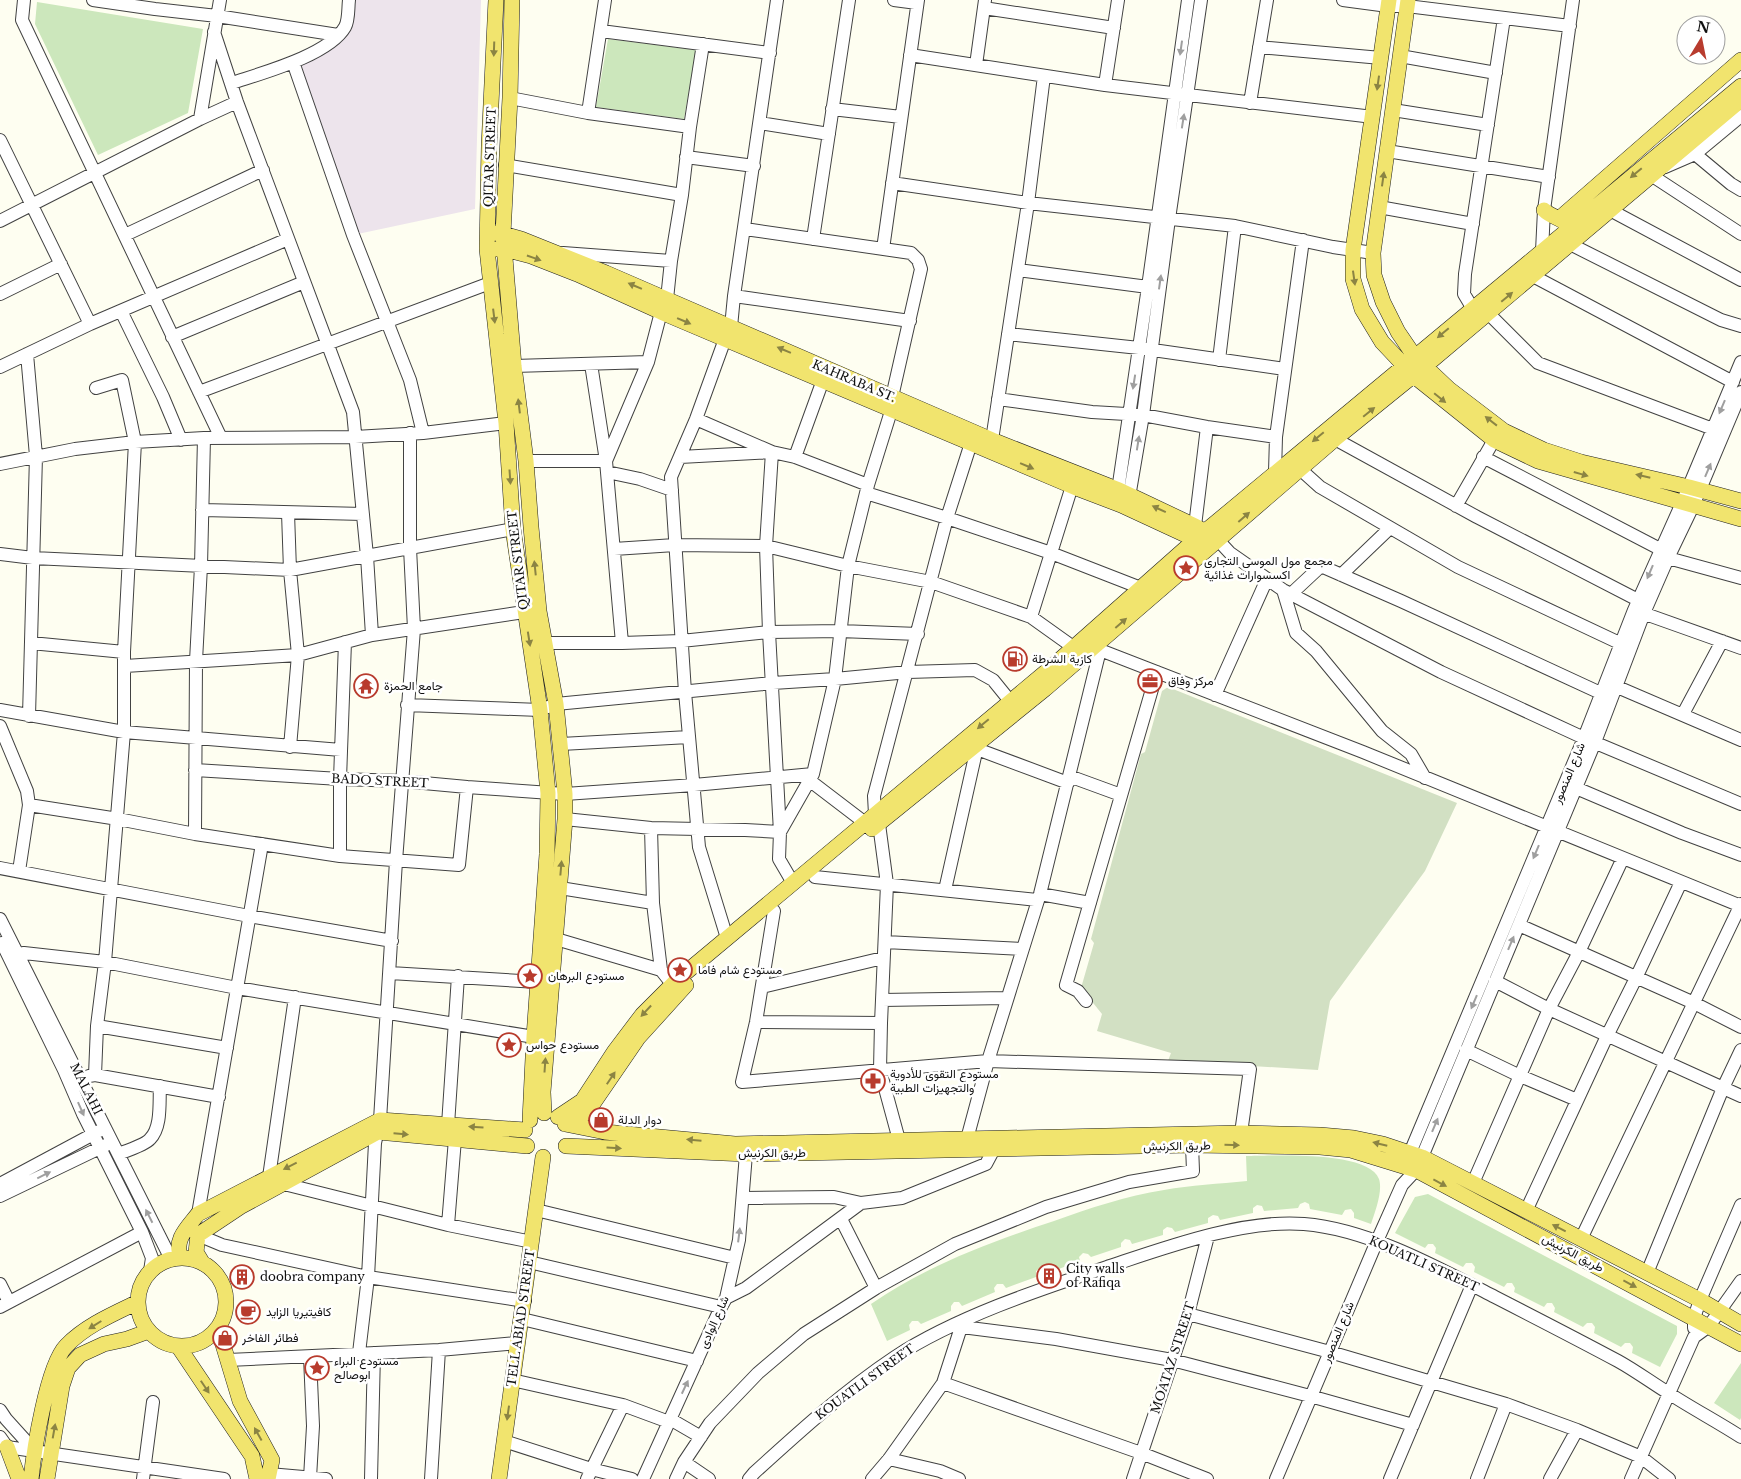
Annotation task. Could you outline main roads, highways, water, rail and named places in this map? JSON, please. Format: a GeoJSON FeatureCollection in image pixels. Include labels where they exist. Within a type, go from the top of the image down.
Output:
{"type":"FeatureCollection","features":[{"type":"Feature","properties":{"kind":"main road","name":"QITAR STREET"},"geometry":{"type":"LineString","coordinates":[[496,0],[489,146],[487,249],[506,422],[513,529],[540,710],[548,793],[547,854],[550,918],[556,939],[548,1021],[544,1092],[545,1121]]}},
{"type":"Feature","properties":{"kind":"main road","name":"QITAR STREET"},"geometry":{"type":"LineString","coordinates":[[512,0],[510,92],[505,165],[504,249],[514,366],[526,461],[530,527],[545,643],[556,704],[565,794],[560,888],[550,918],[538,982],[534,1037],[545,1121]]}},
{"type":"Feature","properties":{"kind":"main road"},"geometry":{"type":"LineString","coordinates":[[1389,3],[1353,250],[1353,279],[1362,309],[1382,342],[1449,389],[1504,431],[1544,450],[1582,462],[1695,488],[1741,501]]}},
{"type":"Feature","properties":{"kind":"main road"},"geometry":{"type":"LineString","coordinates":[[1407,3],[1373,253],[1374,276],[1382,302],[1414,366],[1494,440],[1538,461],[1741,519]]}},
{"type":"Feature","properties":{"kind":"main road"},"geometry":{"type":"LineString","coordinates":[[1097,642],[1140,588],[1205,537],[1300,469],[1335,439],[1473,308],[1542,251],[1565,223],[1741,60]]}},
{"type":"Feature","properties":{"kind":"main road"},"geometry":{"type":"LineString","coordinates":[[493,85],[510,92]]}},
{"type":"Feature","properties":{"kind":"main road"},"geometry":{"type":"LineString","coordinates":[[1565,223],[1683,149],[1741,86]]}},
{"type":"Feature","properties":{"kind":"main road"},"geometry":{"type":"LineString","coordinates":[[545,1121],[568,1134],[566,1146],[556,1155],[542,1157],[535,1154],[527,1146],[524,1136],[545,1121],[582,1101],[614,1052],[642,1015],[672,984],[793,883],[873,820],[1010,701],[1077,652],[1097,642],[1275,472],[1414,366],[1488,313],[1741,100]]}},
{"type":"Feature","properties":{"kind":"main road"},"geometry":{"type":"LineString","coordinates":[[489,146],[507,145]]}},
{"type":"Feature","properties":{"kind":"main road"},"geometry":{"type":"LineString","coordinates":[[1544,210],[1565,223]]}},
{"type":"Feature","properties":{"kind":"main road","name":"KAHRABA ST."},"geometry":{"type":"LineString","coordinates":[[487,233],[503,234],[555,252],[664,306]]}},
{"type":"Feature","properties":{"kind":"main road","name":"KAHRABA ST."},"geometry":{"type":"LineString","coordinates":[[487,249],[504,249],[531,256],[664,306],[990,445],[1123,499],[1205,537]]}},
{"type":"Feature","properties":{"kind":"main road","name":"KAHRABA ST."},"geometry":{"type":"LineString","coordinates":[[728,333],[823,380],[892,403],[971,442],[990,445],[1072,486],[1123,499]]}},
{"type":"Feature","properties":{"kind":"main road"},"geometry":{"type":"LineString","coordinates":[[545,1121],[580,1118],[590,1108],[638,1038],[678,993],[707,966],[815,876],[873,820],[978,746],[1077,652]]}},
{"type":"Feature","properties":{"kind":"main road","name":"طريق الكرنيش"},"geometry":{"type":"LineString","coordinates":[[379,1126],[545,1121],[605,1132],[735,1144],[899,1140],[967,1144],[994,1149],[1192,1145],[1320,1147],[1351,1150],[1413,1161],[1741,1344]]}},
{"type":"Feature","properties":{"kind":"main road"},"geometry":{"type":"LineString","coordinates":[[176,1259],[181,1235],[198,1214],[237,1201],[379,1126],[455,1139],[527,1146]]}},
{"type":"Feature","properties":{"kind":"main road","name":"طريق الكرنيش"},"geometry":{"type":"LineString","coordinates":[[566,1146],[746,1154],[1241,1132],[1354,1138],[1473,1184],[1700,1300],[1741,1324]]}},
{"type":"Feature","properties":{"kind":"main road","name":"TELL ABIAD STREET"},"geometry":{"type":"LineString","coordinates":[[499,1479],[517,1343],[525,1302],[542,1157]]}},
{"type":"Feature","properties":{"kind":"main road"},"geometry":{"type":"LineString","coordinates":[[202,1262],[176,1259],[160,1264],[150,1271],[143,1280],[138,1302],[141,1317],[149,1331],[167,1344],[190,1346],[201,1342],[218,1328],[224,1317],[227,1304],[226,1292],[217,1276],[202,1262],[196,1252],[198,1235],[237,1201]]}},
{"type":"Feature","properties":{"kind":"main road"},"geometry":{"type":"LineString","coordinates":[[31,1479],[34,1450],[55,1363],[64,1348],[76,1336],[107,1317],[138,1302]]}},
{"type":"Feature","properties":{"kind":"main road"},"geometry":{"type":"LineString","coordinates":[[218,1328],[240,1402],[272,1460],[263,1478]]}},
{"type":"Feature","properties":{"kind":"main road"},"geometry":{"type":"LineString","coordinates":[[47,1479],[62,1386],[68,1368],[80,1355],[104,1344],[127,1339],[149,1331]]}},
{"type":"Feature","properties":{"kind":"main road"},"geometry":{"type":"LineString","coordinates":[[178,1346],[252,1456],[263,1478]]}},
{"type":"Feature","properties":{"kind":"main road"},"geometry":{"type":"LineString","coordinates":[[3,1442],[19,1479]]}},
{"type":"Feature","properties":{"kind":"place","name":"مجمع مول الموسى التجاري اكسسوارات غذائية"},"geometry":{"type":"Point","coordinates":[1186,568]}},
{"type":"Feature","properties":{"kind":"place","name":"كازية الشرطة"},"geometry":{"type":"Point","coordinates":[1015,659]}},
{"type":"Feature","properties":{"kind":"place","name":"مركز وفاق"},"geometry":{"type":"Point","coordinates":[1150,681]}},
{"type":"Feature","properties":{"kind":"place","name":"جامع الحمزة"},"geometry":{"type":"Point","coordinates":[366,686]}},
{"type":"Feature","properties":{"kind":"place","name":"مستودع شام فاما"},"geometry":{"type":"Point","coordinates":[680,970]}},
{"type":"Feature","properties":{"kind":"place","name":"مستودع البرهان"},"geometry":{"type":"Point","coordinates":[530,976]}},
{"type":"Feature","properties":{"kind":"place","name":"مستودع حواس"},"geometry":{"type":"Point","coordinates":[509,1045]}},
{"type":"Feature","properties":{"kind":"place","name":"مستودع التقوى للأدوية والتجهيزات الطبية"},"geometry":{"type":"Point","coordinates":[873,1081]}},
{"type":"Feature","properties":{"kind":"place","name":"دوار الدلة"},"geometry":{"type":"Point","coordinates":[601,1120]}},
{"type":"Feature","properties":{"kind":"place","name":"City walls of Rafiqa"},"geometry":{"type":"Point","coordinates":[1049,1276]}},
{"type":"Feature","properties":{"kind":"place","name":"doobra company"},"geometry":{"type":"Point","coordinates":[242,1277]}},
{"type":"Feature","properties":{"kind":"place","name":"كافيتيريا الزايد"},"geometry":{"type":"Point","coordinates":[248,1312]}},
{"type":"Feature","properties":{"kind":"place","name":"فطائر الفاخر"},"geometry":{"type":"Point","coordinates":[225,1338]}},
{"type":"Feature","properties":{"kind":"place","name":"مستودع البراء ابوصالح"},"geometry":{"type":"Point","coordinates":[317,1368]}}]}
